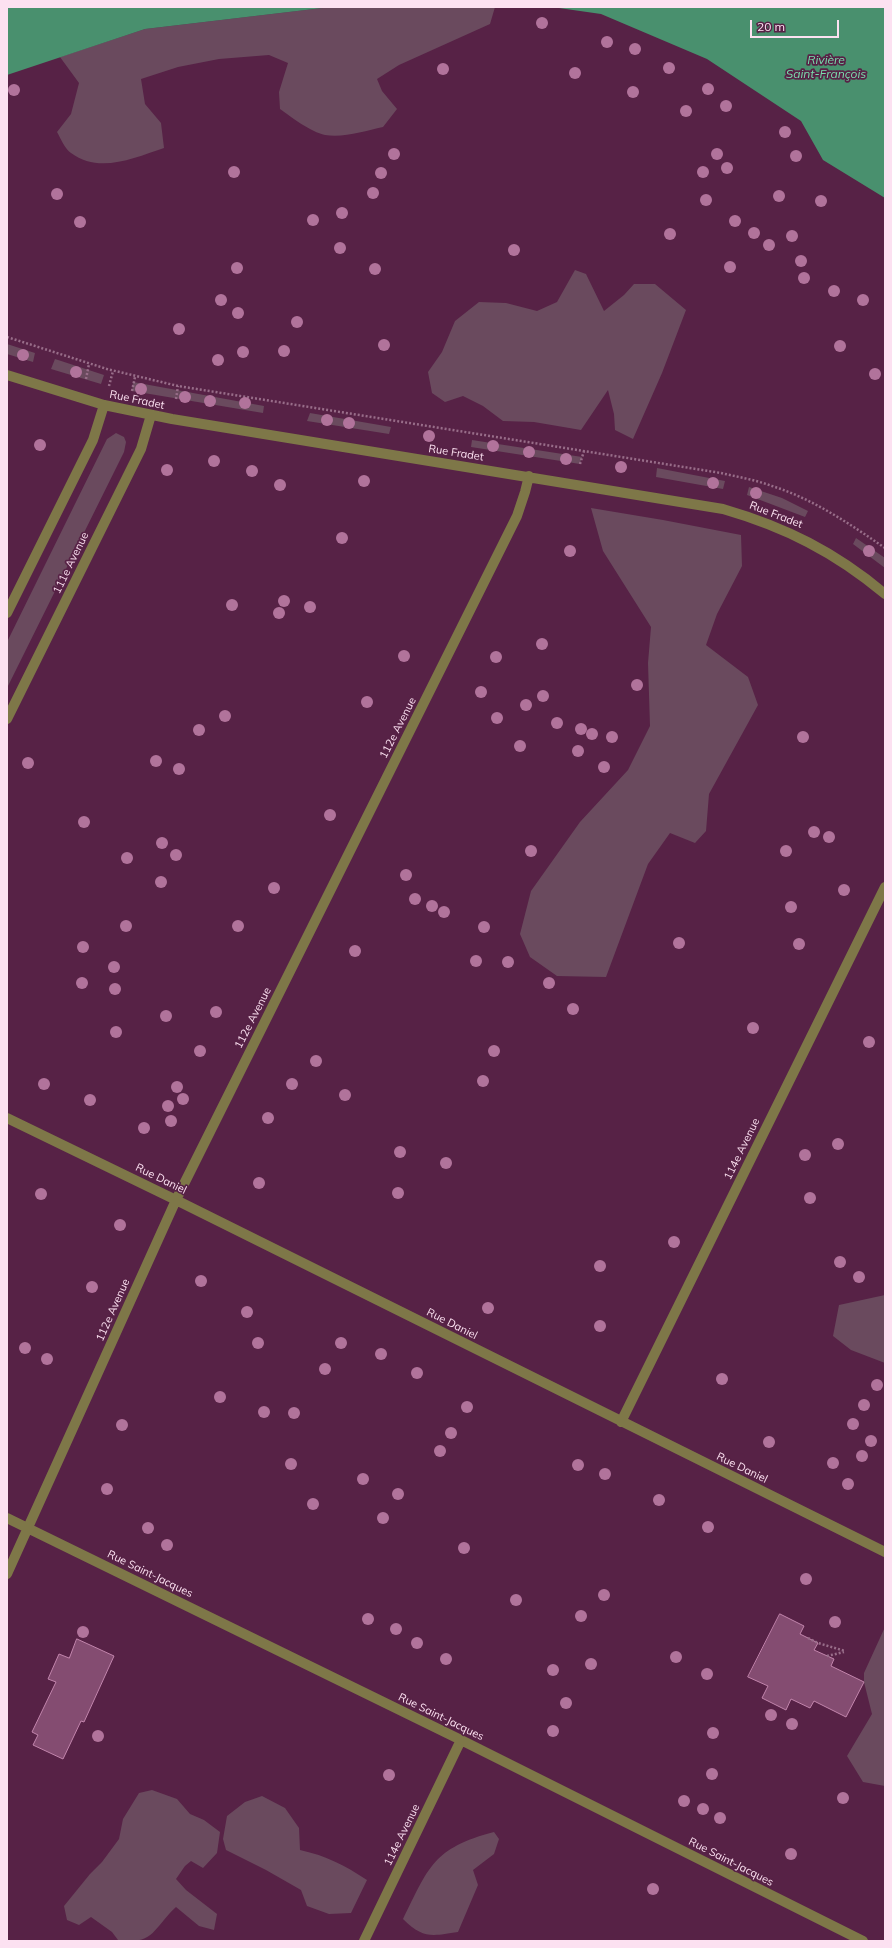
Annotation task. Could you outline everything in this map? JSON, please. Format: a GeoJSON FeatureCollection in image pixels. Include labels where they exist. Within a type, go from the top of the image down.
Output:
{"type":"FeatureCollection","features":[{"type":"Feature","properties":{"kind":"street","name":"Rue Fradet"},"geometry":{"type":"LineString","coordinates":[[7,375],[104,405],[151,415],[704,505],[763,521],[814,544],[854,570],[885,594]]}},
{"type":"Feature","properties":{"kind":"street"},"geometry":{"type":"LineString","coordinates":[[7,613],[93,440],[104,405]]}},
{"type":"Feature","properties":{"kind":"street","name":"111e Avenue"},"geometry":{"type":"LineString","coordinates":[[7,718],[141,449],[151,415]]}},
{"type":"Feature","properties":{"kind":"street","name":"112e Avenue"},"geometry":{"type":"LineString","coordinates":[[7,1574],[176,1200],[514,523],[521,506],[529,476]]}},
{"type":"Feature","properties":{"kind":"street","name":"114e Avenue"},"geometry":{"type":"LineString","coordinates":[[621,1422],[885,887]]}},
{"type":"Feature","properties":{"kind":"street","name":"Rue Daniel"},"geometry":{"type":"LineString","coordinates":[[7,1118],[176,1200],[885,1552]]}},
{"type":"Feature","properties":{"kind":"street","name":"Rue Saint-Jacques"},"geometry":{"type":"LineString","coordinates":[[7,1518],[461,1740],[864,1941]]}},
{"type":"Feature","properties":{"kind":"street","name":"114e Avenue"},"geometry":{"type":"LineString","coordinates":[[364,1941],[461,1740]]}},
{"type":"Feature","properties":{"kind":"path","name":"Rue Fradet"},"geometry":{"type":"LineString","coordinates":[[7,337],[89,364],[135,377],[178,386],[721,473],[748,479],[773,486],[828,511],[885,548]]}},
{"type":"Feature","properties":{"kind":"path"},"geometry":{"type":"LineString","coordinates":[[86,380],[89,364]]}},
{"type":"Feature","properties":{"kind":"path"},"geometry":{"type":"LineString","coordinates":[[176,399],[178,386]]}},
{"type":"Feature","properties":{"kind":"path"},"geometry":{"type":"LineString","coordinates":[[808,1638],[845,1652],[827,1656]]}},
{"type":"Feature","properties":{"kind":"shaded area"},"geometry":{"type":"Polygon","coordinates":[[[331,7],[495,7],[490,24],[399,65],[377,79],[382,91],[397,109],[383,127],[354,134],[332,136],[319,133],[301,124],[280,109],[279,92],[288,63],[269,55],[219,59],[178,67],[141,79],[145,104],[161,123],[164,148],[129,160],[105,163],[93,162],[82,159],[71,153],[63,144],[57,132],[71,114],[79,83],[60,57],[145,29],[331,7]]]}},
{"type":"Feature","properties":{"kind":"shaded area"},"geometry":{"type":"Polygon","coordinates":[[[575,270],[586,274],[604,311],[624,295],[634,284],[655,284],[686,310],[662,373],[633,439],[615,430],[614,414],[608,390],[581,430],[534,422],[503,421],[483,406],[463,396],[445,402],[432,393],[428,372],[442,352],[455,321],[479,302],[506,303],[537,311],[557,302],[575,270]]]}},
{"type":"Feature","properties":{"kind":"shaded area"},"geometry":{"type":"Polygon","coordinates":[[[7,344],[35,353],[33,362],[7,354],[7,344]]]}},
{"type":"Feature","properties":{"kind":"shaded area"},"geometry":{"type":"Polygon","coordinates":[[[55,359],[104,375],[101,384],[51,369],[55,359]]]}},
{"type":"Feature","properties":{"kind":"shaded area"},"geometry":{"type":"Polygon","coordinates":[[[133,382],[264,406],[263,413],[132,391],[133,382]]]}},
{"type":"Feature","properties":{"kind":"shaded area"},"geometry":{"type":"Polygon","coordinates":[[[310,413],[391,427],[389,434],[307,421],[310,413]]]}},
{"type":"Feature","properties":{"kind":"shaded area"},"geometry":{"type":"Polygon","coordinates":[[[116,433],[124,437],[126,442],[124,452],[7,688],[7,642],[107,439],[116,433]]]}},
{"type":"Feature","properties":{"kind":"shaded area"},"geometry":{"type":"Polygon","coordinates":[[[472,440],[582,457],[580,464],[471,447],[472,440]]]}},
{"type":"Feature","properties":{"kind":"shaded area"},"geometry":{"type":"Polygon","coordinates":[[[657,468],[725,481],[723,489],[656,477],[657,468]]]}},
{"type":"Feature","properties":{"kind":"shaded area"},"geometry":{"type":"Polygon","coordinates":[[[749,487],[782,498],[808,511],[805,517],[747,495],[749,487]]]}},
{"type":"Feature","properties":{"kind":"shaded area"},"geometry":{"type":"Polygon","coordinates":[[[591,508],[741,535],[742,566],[717,614],[706,645],[748,677],[758,705],[709,794],[706,831],[695,843],[670,833],[648,864],[606,977],[557,976],[530,957],[520,934],[531,891],[580,822],[628,770],[650,726],[648,663],[651,627],[603,551],[591,508]]]}},
{"type":"Feature","properties":{"kind":"shaded area"},"geometry":{"type":"Polygon","coordinates":[[[856,538],[885,558],[885,568],[853,544],[856,538]]]}},
{"type":"Feature","properties":{"kind":"shaded area"},"geometry":{"type":"Polygon","coordinates":[[[885,1295],[885,1363],[851,1350],[833,1336],[839,1305],[885,1295]]]}},
{"type":"Feature","properties":{"kind":"shaded area"},"geometry":{"type":"Polygon","coordinates":[[[885,1627],[885,1786],[863,1782],[847,1756],[872,1714],[864,1682],[864,1673],[885,1627]]]}},
{"type":"Feature","properties":{"kind":"shaded area"},"geometry":{"type":"Polygon","coordinates":[[[152,1790],[177,1799],[190,1814],[204,1820],[220,1832],[217,1853],[203,1868],[191,1861],[185,1866],[176,1879],[186,1890],[217,1914],[214,1930],[199,1926],[176,1907],[152,1933],[139,1940],[118,1940],[112,1932],[91,1917],[79,1925],[67,1920],[64,1906],[90,1874],[102,1862],[119,1839],[123,1819],[139,1793],[152,1790]]]}},
{"type":"Feature","properties":{"kind":"shaded area"},"geometry":{"type":"Polygon","coordinates":[[[262,1796],[285,1808],[299,1828],[300,1850],[319,1855],[335,1862],[367,1880],[351,1913],[329,1914],[307,1906],[301,1890],[226,1850],[223,1839],[227,1816],[245,1802],[262,1796]]]}},
{"type":"Feature","properties":{"kind":"shaded area"},"geometry":{"type":"Polygon","coordinates":[[[494,1832],[499,1839],[494,1854],[473,1870],[478,1885],[458,1932],[434,1935],[422,1933],[403,1919],[427,1873],[435,1862],[445,1853],[458,1845],[494,1832]]]}},
{"type":"Feature","properties":{"kind":"water"},"geometry":{"type":"Polygon","coordinates":[[[7,7],[331,7],[145,29],[7,75],[7,7]]]}},
{"type":"Feature","properties":{"kind":"water","name":"Rivière Saint-François"},"geometry":{"type":"Polygon","coordinates":[[[552,7],[885,7],[885,198],[823,160],[801,121],[707,59],[601,14],[552,7]]]}},
{"type":"Feature","properties":{"kind":"building"},"geometry":{"type":"Polygon","coordinates":[[[780,1614],[804,1626],[800,1634],[818,1643],[814,1650],[834,1659],[831,1666],[864,1682],[846,1717],[814,1701],[810,1708],[791,1699],[786,1710],[762,1698],[768,1686],[748,1677],[780,1614]]]}},
{"type":"Feature","properties":{"kind":"building"},"geometry":{"type":"Polygon","coordinates":[[[77,1639],[114,1656],[84,1722],[81,1721],[63,1759],[33,1745],[38,1735],[32,1732],[56,1682],[48,1679],[59,1654],[69,1658],[77,1639]]]}}]}
